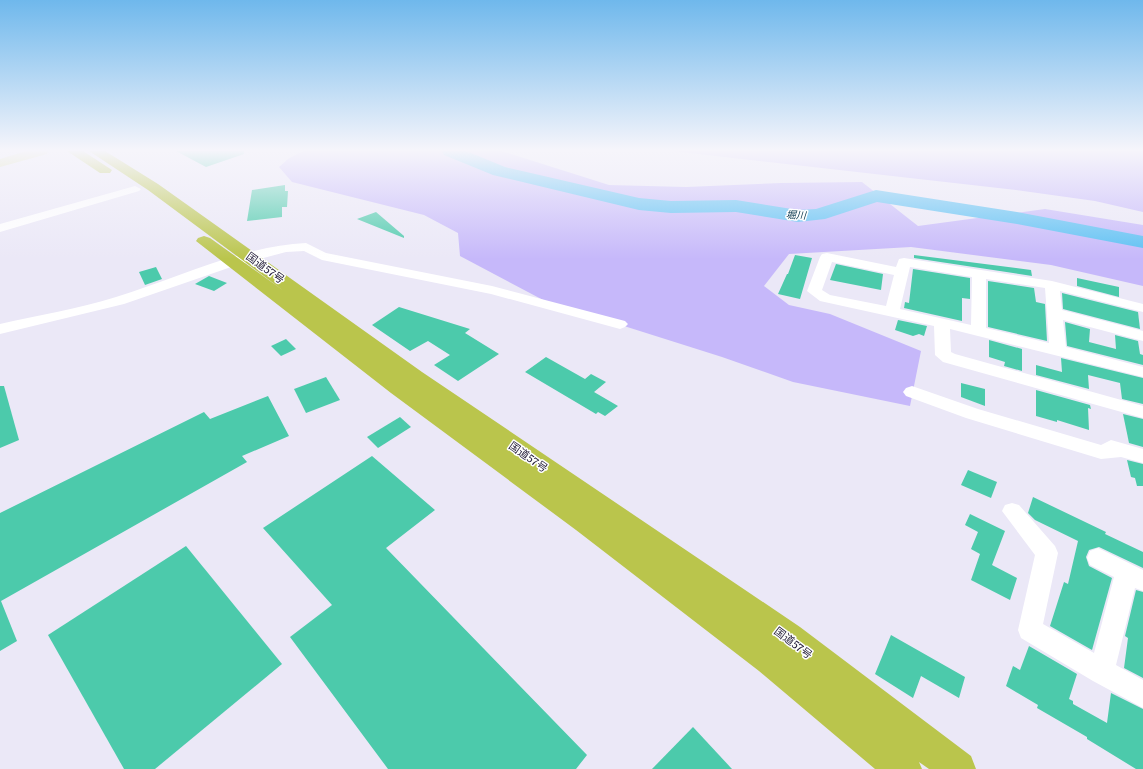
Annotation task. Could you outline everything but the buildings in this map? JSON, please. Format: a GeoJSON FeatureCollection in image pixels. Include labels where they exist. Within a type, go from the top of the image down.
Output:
{"type":"FeatureCollection","features":[{"type":"Feature","properties":{"kind":"highway","name":"国道57号"},"geometry":{"type":"LineString","coordinates":[[132,187],[414,376],[789,638],[958,769]]}},
{"type":"Feature","properties":{"kind":"highway","name":"国道57号"},"geometry":{"type":"LineString","coordinates":[[154,187],[318,325],[399,388],[586,522],[771,660],[904,769]]}},
{"type":"Feature","properties":{"kind":"street"},"geometry":{"type":"LineString","coordinates":[[0,228],[136,189]]}},
{"type":"Feature","properties":{"kind":"street"},"geometry":{"type":"LineString","coordinates":[[0,329],[119,301],[242,260],[286,248],[306,247],[322,256],[492,290],[620,324]]}},
{"type":"Feature","properties":{"kind":"street"},"geometry":{"type":"LineString","coordinates":[[902,272],[827,257],[814,291],[825,298],[1058,350],[1143,372]]}},
{"type":"Feature","properties":{"kind":"street"},"geometry":{"type":"LineString","coordinates":[[892,312],[904,262],[1052,286],[1143,308]]}},
{"type":"Feature","properties":{"kind":"street"},"geometry":{"type":"LineString","coordinates":[[978,332],[979,274]]}},
{"type":"Feature","properties":{"kind":"street"},"geometry":{"type":"LineString","coordinates":[[1052,286],[1058,350]]}},
{"type":"Feature","properties":{"kind":"street"},"geometry":{"type":"LineString","coordinates":[[1054,313],[1143,336]]}},
{"type":"Feature","properties":{"kind":"street"},"geometry":{"type":"LineString","coordinates":[[942,324],[943,355],[948,358],[1143,412]]}},
{"type":"Feature","properties":{"kind":"street"},"geometry":{"type":"LineString","coordinates":[[912,392],[972,414],[1101,452],[1121,450]]}},
{"type":"Feature","properties":{"kind":"street"},"geometry":{"type":"LineString","coordinates":[[934,395],[1143,456]]}},
{"type":"Feature","properties":{"kind":"street"},"geometry":{"type":"LineString","coordinates":[[1012,511],[1047,553],[1030,630],[1143,695]]}},
{"type":"Feature","properties":{"kind":"street"},"geometry":{"type":"LineString","coordinates":[[1098,558],[1135,577],[1102,672]]}},
{"type":"Feature","properties":{"kind":"shaded area"},"geometry":{"type":"Polygon","coordinates":[[[312,187],[868,187],[918,226],[1045,209],[1143,225],[1143,286],[1051,265],[911,247],[789,254],[764,286],[789,305],[830,314],[921,351],[910,406],[793,382],[722,357],[545,301],[460,256],[458,233],[424,215],[312,187]]]}},
{"type":"Feature","properties":{"kind":"shaded area"},"geometry":{"type":"Polygon","coordinates":[[[989,187],[1143,187],[1143,212],[1095,201],[989,187]]]}},
{"type":"Feature","properties":{"kind":"waterway","name":"堀川"},"geometry":{"type":"LineString","coordinates":[[566,187],[639,204],[671,207],[736,206],[798,216],[818,215],[876,196],[1017,218],[1143,242]]}}]}
